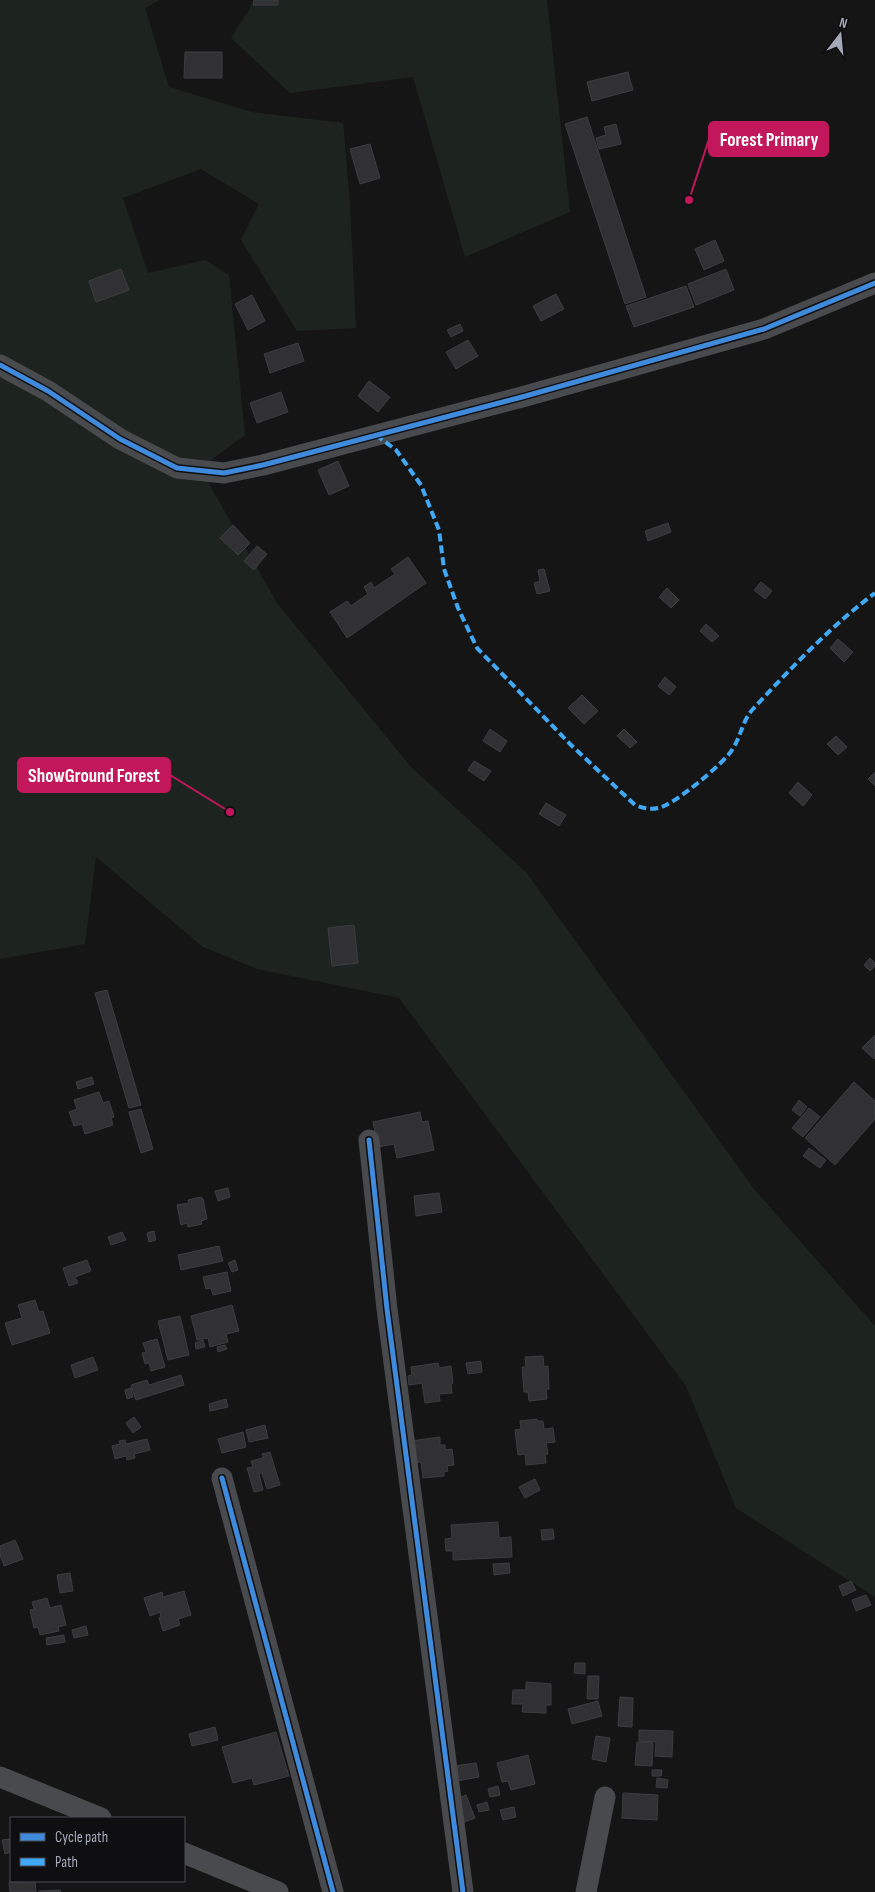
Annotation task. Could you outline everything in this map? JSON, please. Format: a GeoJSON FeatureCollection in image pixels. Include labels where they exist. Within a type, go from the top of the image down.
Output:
{"type":"FeatureCollection","features":[{"type":"Feature","properties":{"kind":"street"},"geometry":{"type":"LineString","coordinates":[[0,365],[48,390],[120,439],[177,468],[224,473],[263,465],[503,402],[764,329],[875,283]]}},
{"type":"Feature","properties":{"kind":"street"},"geometry":{"type":"LineString","coordinates":[[370,1140],[387,1309],[463,1892]]}},
{"type":"Feature","properties":{"kind":"street"},"geometry":{"type":"LineString","coordinates":[[222,1478],[333,1892]]}},
{"type":"Feature","properties":{"kind":"street"},"geometry":{"type":"LineString","coordinates":[[0,1777],[98,1817]]}},
{"type":"Feature","properties":{"kind":"street"},"geometry":{"type":"LineString","coordinates":[[586,1892],[605,1797]]}},
{"type":"Feature","properties":{"kind":"street"},"geometry":{"type":"LineString","coordinates":[[185,1853],[278,1892]]}},
{"type":"Feature","properties":{"kind":"shaded area"},"geometry":{"type":"Polygon","coordinates":[[[0,0],[160,0],[145,8],[169,87],[252,112],[343,123],[350,204],[356,328],[297,331],[241,240],[259,204],[201,169],[123,198],[148,273],[205,260],[229,275],[245,435],[200,468],[277,603],[411,767],[526,872],[754,1189],[875,1326],[875,1597],[736,1508],[686,1386],[399,998],[257,969],[203,947],[96,857],[85,944],[0,959],[0,0]]]}},
{"type":"Feature","properties":{"kind":"shaded area"},"geometry":{"type":"Polygon","coordinates":[[[255,0],[547,0],[570,212],[465,257],[413,77],[290,93],[231,38],[255,0]]]}},
{"type":"Feature","properties":{"kind":"building"},"geometry":{"type":"Polygon","coordinates":[[[254,0],[278,0],[278,5],[253,5],[254,0]]]}},
{"type":"Feature","properties":{"kind":"building"},"geometry":{"type":"Polygon","coordinates":[[[185,52],[222,52],[222,78],[184,78],[185,52]]]}},
{"type":"Feature","properties":{"kind":"building"},"geometry":{"type":"Polygon","coordinates":[[[628,72],[633,90],[592,101],[587,82],[628,72]]]}},
{"type":"Feature","properties":{"kind":"building"},"geometry":{"type":"Polygon","coordinates":[[[587,117],[646,297],[625,304],[565,124],[587,117]]]}},
{"type":"Feature","properties":{"kind":"building"},"geometry":{"type":"Polygon","coordinates":[[[616,124],[621,144],[599,149],[596,138],[606,135],[604,127],[616,124]]]}},
{"type":"Feature","properties":{"kind":"building"},"geometry":{"type":"Polygon","coordinates":[[[370,144],[380,178],[360,184],[350,149],[370,144]]]}},
{"type":"Feature","properties":{"kind":"building"},"geometry":{"type":"Polygon","coordinates":[[[715,240],[724,261],[704,270],[695,249],[715,240]]]}},
{"type":"Feature","properties":{"kind":"building"},"geometry":{"type":"Polygon","coordinates":[[[121,269],[129,290],[96,302],[89,281],[121,269]]]}},
{"type":"Feature","properties":{"kind":"building"},"geometry":{"type":"Polygon","coordinates":[[[726,269],[734,290],[696,305],[688,284],[726,269]]]}},
{"type":"Feature","properties":{"kind":"building"},"geometry":{"type":"Polygon","coordinates":[[[686,286],[694,307],[634,327],[626,306],[686,286]]]}},
{"type":"Feature","properties":{"kind":"building"},"geometry":{"type":"Polygon","coordinates":[[[556,294],[564,309],[541,321],[533,306],[556,294]]]}},
{"type":"Feature","properties":{"kind":"building"},"geometry":{"type":"Polygon","coordinates":[[[252,295],[265,321],[248,330],[235,304],[252,295]]]}},
{"type":"Feature","properties":{"kind":"building"},"geometry":{"type":"Polygon","coordinates":[[[460,324],[463,331],[451,337],[447,330],[460,324]]]}},
{"type":"Feature","properties":{"kind":"building"},"geometry":{"type":"Polygon","coordinates":[[[468,340],[478,356],[456,369],[446,352],[468,340]]]}},
{"type":"Feature","properties":{"kind":"building"},"geometry":{"type":"Polygon","coordinates":[[[298,343],[304,361],[270,373],[264,354],[298,343]]]}},
{"type":"Feature","properties":{"kind":"building"},"geometry":{"type":"Polygon","coordinates":[[[369,381],[390,397],[378,412],[358,396],[369,381]]]}},
{"type":"Feature","properties":{"kind":"building"},"geometry":{"type":"Polygon","coordinates":[[[281,392],[288,412],[257,423],[250,403],[281,392]]]}},
{"type":"Feature","properties":{"kind":"building"},"geometry":{"type":"Polygon","coordinates":[[[338,461],[349,486],[329,495],[318,470],[338,461]]]}},
{"type":"Feature","properties":{"kind":"building"},"geometry":{"type":"Polygon","coordinates":[[[668,523],[671,532],[648,541],[645,531],[668,523]]]}},
{"type":"Feature","properties":{"kind":"building"},"geometry":{"type":"Polygon","coordinates":[[[233,525],[250,543],[238,555],[220,538],[233,525]]]}},
{"type":"Feature","properties":{"kind":"building"},"geometry":{"type":"Polygon","coordinates":[[[257,546],[267,554],[254,570],[244,561],[257,546]]]}},
{"type":"Feature","properties":{"kind":"building"},"geometry":{"type":"Polygon","coordinates":[[[408,557],[426,583],[347,638],[330,612],[347,601],[351,606],[368,594],[364,587],[371,582],[374,588],[395,574],[391,569],[408,557]]]}},
{"type":"Feature","properties":{"kind":"building"},"geometry":{"type":"Polygon","coordinates":[[[544,569],[550,591],[537,594],[534,583],[540,581],[538,570],[544,569]]]}},
{"type":"Feature","properties":{"kind":"building"},"geometry":{"type":"Polygon","coordinates":[[[761,582],[772,591],[765,599],[754,590],[761,582]]]}},
{"type":"Feature","properties":{"kind":"building"},"geometry":{"type":"Polygon","coordinates":[[[667,588],[679,600],[671,608],[659,597],[667,588]]]}},
{"type":"Feature","properties":{"kind":"building"},"geometry":{"type":"Polygon","coordinates":[[[706,624],[719,636],[712,642],[700,631],[706,624]]]}},
{"type":"Feature","properties":{"kind":"building"},"geometry":{"type":"Polygon","coordinates":[[[838,639],[853,652],[844,662],[830,648],[838,639]]]}},
{"type":"Feature","properties":{"kind":"building"},"geometry":{"type":"Polygon","coordinates":[[[665,677],[676,687],[669,695],[658,686],[665,677]]]}},
{"type":"Feature","properties":{"kind":"building"},"geometry":{"type":"Polygon","coordinates":[[[582,695],[598,711],[584,724],[568,708],[582,695]]]}},
{"type":"Feature","properties":{"kind":"building"},"geometry":{"type":"Polygon","coordinates":[[[490,729],[507,741],[500,752],[483,741],[490,729]]]}},
{"type":"Feature","properties":{"kind":"building"},"geometry":{"type":"Polygon","coordinates":[[[624,729],[637,742],[630,748],[617,736],[624,729]]]}},
{"type":"Feature","properties":{"kind":"building"},"geometry":{"type":"Polygon","coordinates":[[[836,736],[847,747],[838,755],[827,744],[836,736]]]}},
{"type":"Feature","properties":{"kind":"building"},"geometry":{"type":"Polygon","coordinates":[[[474,761],[491,771],[484,781],[468,770],[474,761]]]}},
{"type":"Feature","properties":{"kind":"building"},"geometry":{"type":"Polygon","coordinates":[[[875,772],[875,786],[868,779],[875,772]]]}},
{"type":"Feature","properties":{"kind":"building"},"geometry":{"type":"Polygon","coordinates":[[[798,782],[812,795],[803,806],[789,793],[798,782]]]}},
{"type":"Feature","properties":{"kind":"building"},"geometry":{"type":"Polygon","coordinates":[[[546,803],[566,815],[559,826],[539,814],[546,803]]]}},
{"type":"Feature","properties":{"kind":"building"},"geometry":{"type":"Polygon","coordinates":[[[354,925],[358,963],[332,966],[328,928],[354,925]]]}},
{"type":"Feature","properties":{"kind":"building"},"geometry":{"type":"Polygon","coordinates":[[[870,958],[875,963],[875,966],[870,971],[864,965],[870,958]]]}},
{"type":"Feature","properties":{"kind":"building"},"geometry":{"type":"Polygon","coordinates":[[[107,990],[141,1105],[129,1108],[95,993],[107,990]]]}},
{"type":"Feature","properties":{"kind":"building"},"geometry":{"type":"Polygon","coordinates":[[[875,1035],[875,1058],[874,1059],[862,1048],[875,1035]]]}},
{"type":"Feature","properties":{"kind":"building"},"geometry":{"type":"Polygon","coordinates":[[[92,1077],[94,1084],[78,1089],[76,1082],[92,1077]]]}},
{"type":"Feature","properties":{"kind":"building"},"geometry":{"type":"Polygon","coordinates":[[[854,1082],[875,1101],[875,1119],[835,1165],[805,1138],[854,1082]]]}},
{"type":"Feature","properties":{"kind":"building"},"geometry":{"type":"Polygon","coordinates":[[[99,1092],[103,1103],[109,1101],[114,1117],[111,1118],[113,1125],[85,1134],[82,1124],[74,1126],[69,1112],[77,1109],[74,1100],[99,1092]]]}},
{"type":"Feature","properties":{"kind":"building"},"geometry":{"type":"Polygon","coordinates":[[[799,1100],[807,1107],[800,1116],[792,1110],[799,1100]]]}},
{"type":"Feature","properties":{"kind":"building"},"geometry":{"type":"Polygon","coordinates":[[[809,1108],[820,1117],[803,1137],[792,1128],[809,1108]]]}},
{"type":"Feature","properties":{"kind":"building"},"geometry":{"type":"Polygon","coordinates":[[[141,1109],[153,1149],[141,1153],[129,1112],[141,1109]]]}},
{"type":"Feature","properties":{"kind":"building"},"geometry":{"type":"Polygon","coordinates":[[[420,1112],[422,1122],[428,1121],[434,1150],[397,1158],[394,1144],[378,1147],[373,1122],[420,1112]]]}},
{"type":"Feature","properties":{"kind":"building"},"geometry":{"type":"Polygon","coordinates":[[[809,1148],[826,1160],[820,1168],[803,1156],[809,1148]]]}},
{"type":"Feature","properties":{"kind":"building"},"geometry":{"type":"Polygon","coordinates":[[[228,1188],[230,1197],[218,1201],[215,1191],[228,1188]]]}},
{"type":"Feature","properties":{"kind":"building"},"geometry":{"type":"Polygon","coordinates":[[[439,1193],[442,1212],[416,1216],[414,1196],[439,1193]]]}},
{"type":"Feature","properties":{"kind":"building"},"geometry":{"type":"Polygon","coordinates":[[[201,1197],[207,1219],[201,1221],[202,1224],[188,1227],[187,1223],[181,1225],[177,1205],[189,1203],[188,1200],[201,1197]]]}},
{"type":"Feature","properties":{"kind":"building"},"geometry":{"type":"Polygon","coordinates":[[[154,1231],[156,1240],[149,1242],[147,1233],[154,1231]]]}},
{"type":"Feature","properties":{"kind":"building"},"geometry":{"type":"Polygon","coordinates":[[[122,1232],[126,1240],[111,1245],[108,1237],[122,1232]]]}},
{"type":"Feature","properties":{"kind":"building"},"geometry":{"type":"Polygon","coordinates":[[[219,1246],[223,1261],[181,1270],[178,1255],[219,1246]]]}},
{"type":"Feature","properties":{"kind":"building"},"geometry":{"type":"Polygon","coordinates":[[[87,1260],[91,1271],[75,1277],[78,1283],[69,1286],[63,1268],[87,1260]]]}},
{"type":"Feature","properties":{"kind":"building"},"geometry":{"type":"Polygon","coordinates":[[[235,1260],[238,1270],[232,1272],[228,1263],[235,1260]]]}},
{"type":"Feature","properties":{"kind":"building"},"geometry":{"type":"Polygon","coordinates":[[[227,1272],[231,1291],[213,1295],[211,1288],[206,1289],[203,1277],[227,1272]]]}},
{"type":"Feature","properties":{"kind":"building"},"geometry":{"type":"Polygon","coordinates":[[[35,1300],[39,1312],[43,1311],[50,1333],[12,1345],[5,1323],[22,1318],[18,1305],[35,1300]]]}},
{"type":"Feature","properties":{"kind":"building"},"geometry":{"type":"Polygon","coordinates":[[[232,1305],[239,1331],[226,1334],[228,1342],[210,1347],[208,1338],[197,1340],[191,1316],[232,1305]]]}},
{"type":"Feature","properties":{"kind":"building"},"geometry":{"type":"Polygon","coordinates":[[[180,1316],[189,1355],[168,1360],[158,1321],[180,1316]]]}},
{"type":"Feature","properties":{"kind":"building"},"geometry":{"type":"Polygon","coordinates":[[[157,1339],[165,1367],[151,1371],[149,1363],[145,1364],[142,1353],[146,1352],[143,1343],[157,1339]]]}},
{"type":"Feature","properties":{"kind":"building"},"geometry":{"type":"Polygon","coordinates":[[[203,1340],[205,1347],[196,1349],[195,1343],[203,1340]]]}},
{"type":"Feature","properties":{"kind":"building"},"geometry":{"type":"Polygon","coordinates":[[[225,1345],[227,1349],[218,1352],[217,1347],[225,1345]]]}},
{"type":"Feature","properties":{"kind":"building"},"geometry":{"type":"Polygon","coordinates":[[[543,1356],[544,1367],[548,1366],[549,1389],[546,1389],[547,1399],[529,1401],[528,1392],[524,1392],[522,1367],[526,1367],[525,1357],[543,1356]]]}},
{"type":"Feature","properties":{"kind":"building"},"geometry":{"type":"Polygon","coordinates":[[[93,1357],[98,1370],[75,1378],[71,1365],[93,1357]]]}},
{"type":"Feature","properties":{"kind":"building"},"geometry":{"type":"Polygon","coordinates":[[[481,1361],[482,1372],[468,1374],[466,1363],[481,1361]]]}},
{"type":"Feature","properties":{"kind":"building"},"geometry":{"type":"Polygon","coordinates":[[[438,1363],[439,1368],[451,1366],[452,1393],[439,1394],[440,1401],[425,1403],[422,1383],[409,1385],[408,1376],[412,1375],[411,1367],[438,1363]]]}},
{"type":"Feature","properties":{"kind":"building"},"geometry":{"type":"Polygon","coordinates":[[[181,1375],[184,1385],[136,1400],[131,1385],[147,1380],[149,1385],[181,1375]]]}},
{"type":"Feature","properties":{"kind":"building"},"geometry":{"type":"Polygon","coordinates":[[[131,1388],[133,1397],[127,1399],[125,1390],[131,1388]]]}},
{"type":"Feature","properties":{"kind":"building"},"geometry":{"type":"Polygon","coordinates":[[[226,1399],[228,1407],[210,1411],[209,1404],[226,1399]]]}},
{"type":"Feature","properties":{"kind":"building"},"geometry":{"type":"Polygon","coordinates":[[[134,1417],[141,1427],[133,1433],[126,1423],[134,1417]]]}},
{"type":"Feature","properties":{"kind":"building"},"geometry":{"type":"Polygon","coordinates":[[[537,1419],[537,1421],[543,1421],[544,1429],[553,1428],[555,1442],[546,1443],[548,1454],[545,1454],[546,1463],[526,1465],[525,1454],[518,1455],[515,1430],[521,1429],[520,1421],[537,1419]]]}},
{"type":"Feature","properties":{"kind":"building"},"geometry":{"type":"Polygon","coordinates":[[[265,1425],[268,1438],[249,1442],[246,1430],[265,1425]]]}},
{"type":"Feature","properties":{"kind":"building"},"geometry":{"type":"Polygon","coordinates":[[[243,1432],[246,1447],[222,1453],[218,1439],[243,1432]]]}},
{"type":"Feature","properties":{"kind":"building"},"geometry":{"type":"Polygon","coordinates":[[[440,1437],[440,1445],[445,1445],[445,1450],[452,1449],[454,1465],[447,1466],[448,1471],[444,1472],[444,1476],[423,1478],[421,1462],[414,1463],[411,1441],[440,1437]]]}},
{"type":"Feature","properties":{"kind":"building"},"geometry":{"type":"Polygon","coordinates":[[[147,1439],[150,1450],[134,1454],[135,1458],[127,1460],[126,1456],[115,1459],[112,1446],[120,1444],[119,1441],[125,1440],[126,1444],[147,1439]]]}},
{"type":"Feature","properties":{"kind":"building"},"geometry":{"type":"Polygon","coordinates":[[[270,1452],[280,1485],[267,1489],[262,1473],[259,1474],[263,1490],[254,1492],[247,1468],[253,1467],[251,1461],[263,1458],[262,1454],[270,1452]]]}},
{"type":"Feature","properties":{"kind":"building"},"geometry":{"type":"Polygon","coordinates":[[[535,1479],[540,1490],[525,1498],[519,1487],[535,1479]]]}},
{"type":"Feature","properties":{"kind":"building"},"geometry":{"type":"Polygon","coordinates":[[[498,1522],[499,1538],[511,1537],[512,1557],[453,1560],[453,1551],[446,1551],[445,1539],[452,1538],[451,1525],[498,1522]]]}},
{"type":"Feature","properties":{"kind":"building"},"geometry":{"type":"Polygon","coordinates":[[[553,1529],[554,1539],[542,1540],[541,1530],[553,1529]]]}},
{"type":"Feature","properties":{"kind":"building"},"geometry":{"type":"Polygon","coordinates":[[[15,1540],[23,1559],[4,1566],[0,1555],[0,1546],[15,1540]]]}},
{"type":"Feature","properties":{"kind":"building"},"geometry":{"type":"Polygon","coordinates":[[[509,1563],[510,1573],[494,1575],[493,1564],[509,1563]]]}},
{"type":"Feature","properties":{"kind":"building"},"geometry":{"type":"Polygon","coordinates":[[[70,1573],[73,1591],[60,1593],[57,1575],[70,1573]]]}},
{"type":"Feature","properties":{"kind":"building"},"geometry":{"type":"Polygon","coordinates":[[[851,1581],[856,1590],[843,1596],[839,1586],[851,1581]]]}},
{"type":"Feature","properties":{"kind":"building"},"geometry":{"type":"Polygon","coordinates":[[[184,1591],[191,1615],[178,1619],[180,1625],[163,1631],[159,1618],[161,1617],[160,1612],[150,1616],[144,1598],[162,1592],[163,1597],[184,1591]]]}},
{"type":"Feature","properties":{"kind":"building"},"geometry":{"type":"Polygon","coordinates":[[[866,1595],[871,1605],[856,1611],[852,1600],[866,1595]]]}},
{"type":"Feature","properties":{"kind":"building"},"geometry":{"type":"Polygon","coordinates":[[[47,1598],[50,1608],[61,1605],[66,1625],[58,1627],[59,1631],[40,1635],[38,1627],[34,1628],[30,1610],[34,1609],[32,1602],[47,1598]]]}},
{"type":"Feature","properties":{"kind":"building"},"geometry":{"type":"Polygon","coordinates":[[[86,1626],[88,1635],[74,1638],[72,1630],[86,1626]]]}},
{"type":"Feature","properties":{"kind":"building"},"geometry":{"type":"Polygon","coordinates":[[[64,1635],[65,1642],[47,1645],[46,1638],[64,1635]]]}},
{"type":"Feature","properties":{"kind":"building"},"geometry":{"type":"Polygon","coordinates":[[[575,1663],[585,1663],[585,1674],[574,1673],[575,1663]]]}},
{"type":"Feature","properties":{"kind":"building"},"geometry":{"type":"Polygon","coordinates":[[[588,1676],[599,1676],[598,1699],[587,1699],[588,1676]]]}},
{"type":"Feature","properties":{"kind":"building"},"geometry":{"type":"Polygon","coordinates":[[[526,1682],[551,1684],[551,1705],[546,1705],[546,1713],[522,1712],[523,1704],[512,1704],[513,1690],[526,1690],[526,1682]]]}},
{"type":"Feature","properties":{"kind":"building"},"geometry":{"type":"Polygon","coordinates":[[[620,1697],[633,1698],[632,1727],[618,1726],[620,1697]]]}},
{"type":"Feature","properties":{"kind":"building"},"geometry":{"type":"Polygon","coordinates":[[[598,1701],[602,1716],[572,1724],[568,1709],[598,1701]]]}},
{"type":"Feature","properties":{"kind":"building"},"geometry":{"type":"Polygon","coordinates":[[[215,1727],[218,1740],[192,1746],[189,1734],[215,1727]]]}},
{"type":"Feature","properties":{"kind":"building"},"geometry":{"type":"Polygon","coordinates":[[[639,1730],[673,1731],[672,1757],[655,1756],[656,1742],[639,1741],[639,1730]]]}},
{"type":"Feature","properties":{"kind":"building"},"geometry":{"type":"Polygon","coordinates":[[[276,1732],[289,1776],[254,1785],[252,1778],[233,1783],[222,1747],[276,1732]]]}},
{"type":"Feature","properties":{"kind":"building"},"geometry":{"type":"Polygon","coordinates":[[[596,1736],[610,1738],[606,1762],[592,1759],[596,1736]]]}},
{"type":"Feature","properties":{"kind":"building"},"geometry":{"type":"Polygon","coordinates":[[[637,1742],[653,1743],[652,1766],[635,1765],[637,1742]]]}},
{"type":"Feature","properties":{"kind":"building"},"geometry":{"type":"Polygon","coordinates":[[[528,1755],[535,1784],[511,1790],[508,1781],[502,1782],[497,1763],[528,1755]]]}},
{"type":"Feature","properties":{"kind":"building"},"geometry":{"type":"Polygon","coordinates":[[[476,1763],[479,1777],[457,1781],[455,1766],[476,1763]]]}},
{"type":"Feature","properties":{"kind":"building"},"geometry":{"type":"Polygon","coordinates":[[[652,1770],[662,1770],[661,1776],[652,1776],[652,1770]]]}},
{"type":"Feature","properties":{"kind":"building"},"geometry":{"type":"Polygon","coordinates":[[[657,1778],[668,1780],[667,1788],[656,1787],[657,1778]]]}},
{"type":"Feature","properties":{"kind":"building"},"geometry":{"type":"Polygon","coordinates":[[[498,1786],[500,1795],[490,1797],[488,1789],[498,1786]]]}},
{"type":"Feature","properties":{"kind":"building"},"geometry":{"type":"Polygon","coordinates":[[[623,1793],[658,1795],[657,1820],[622,1818],[623,1793]]]}},
{"type":"Feature","properties":{"kind":"building"},"geometry":{"type":"Polygon","coordinates":[[[466,1795],[475,1818],[462,1823],[453,1800],[466,1795]]]}},
{"type":"Feature","properties":{"kind":"building"},"geometry":{"type":"Polygon","coordinates":[[[487,1802],[489,1810],[479,1812],[477,1805],[487,1802]]]}},
{"type":"Feature","properties":{"kind":"building"},"geometry":{"type":"Polygon","coordinates":[[[514,1807],[516,1817],[503,1820],[500,1810],[514,1807]]]}},
{"type":"Feature","properties":{"kind":"building"},"geometry":{"type":"Polygon","coordinates":[[[10,1839],[10,1852],[5,1854],[2,1840],[10,1839]]]}},
{"type":"Feature","properties":{"kind":"building"},"geometry":{"type":"Polygon","coordinates":[[[9,1882],[35,1882],[36,1892],[10,1892],[9,1882]]]}},
{"type":"Feature","properties":{"kind":"building"},"geometry":{"type":"Polygon","coordinates":[[[60,1890],[61,1892],[39,1892],[39,1891],[60,1890]]]}},
{"type":"Feature","properties":{"kind":"marked path"},"geometry":{"type":"LineString","coordinates":[[376,435],[396,450],[421,485],[439,530],[444,569],[458,608],[477,648],[571,745],[635,805],[641,807],[658,808],[675,800],[719,764],[732,750],[746,719],[753,709],[796,663],[858,606],[875,593]]}},
{"type":"Feature","properties":{"kind":"cycle path"},"geometry":{"type":"LineString","coordinates":[[0,365],[48,391],[120,439],[177,468],[224,473],[263,465],[522,397],[764,329],[875,283]]}},
{"type":"Feature","properties":{"kind":"cycle path"},"geometry":{"type":"LineString","coordinates":[[369,1140],[387,1309],[463,1892]]}},
{"type":"Feature","properties":{"kind":"cycle path"},"geometry":{"type":"LineString","coordinates":[[222,1478],[333,1892]]}},
{"type":"Feature","properties":{"kind":"place","name":"Forest Primary"},"geometry":{"type":"Point","coordinates":[689,200]}},
{"type":"Feature","properties":{"kind":"place","name":"ShowGround Forest"},"geometry":{"type":"Point","coordinates":[230,812]}}]}
